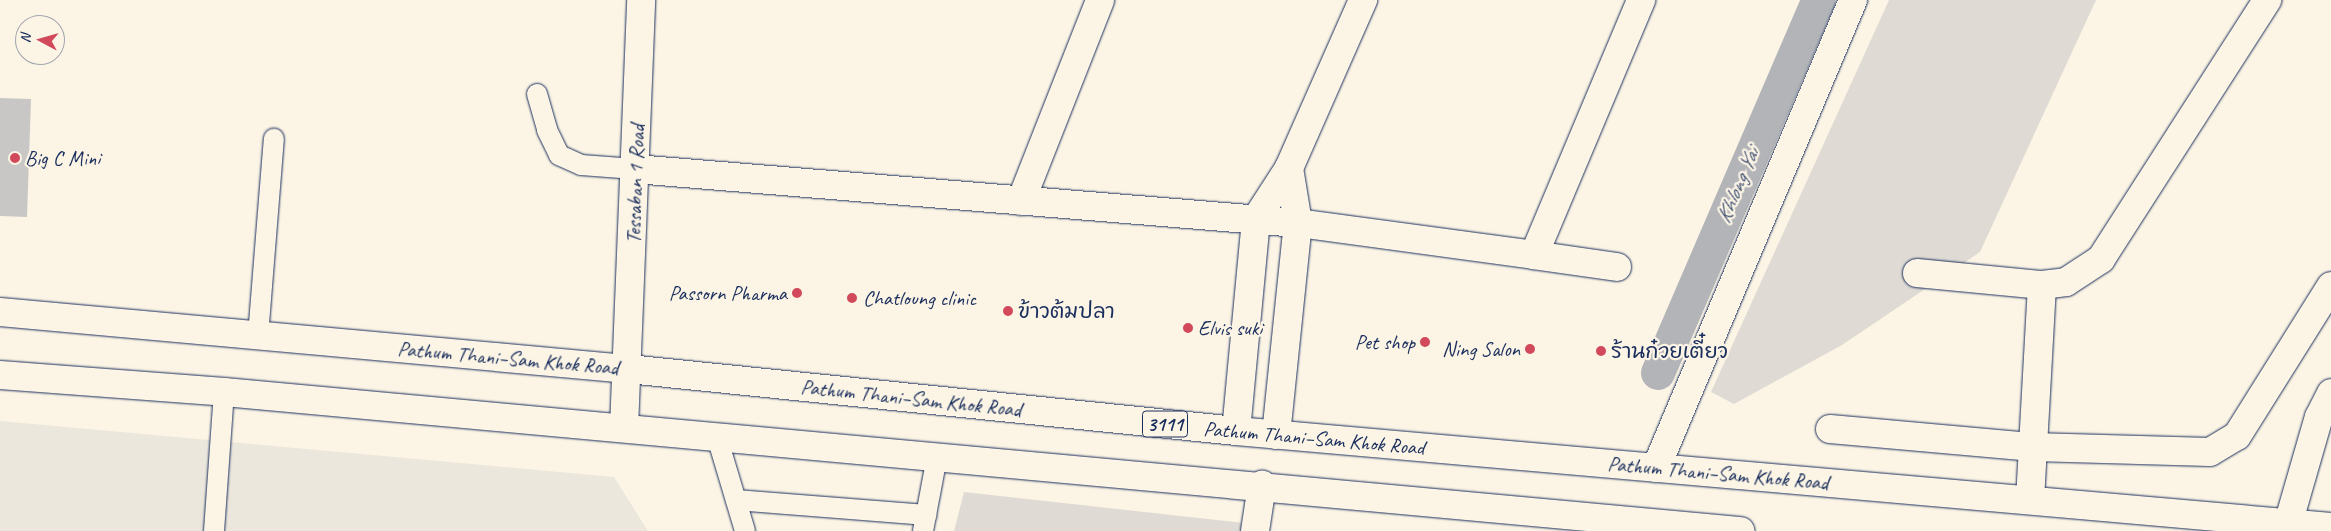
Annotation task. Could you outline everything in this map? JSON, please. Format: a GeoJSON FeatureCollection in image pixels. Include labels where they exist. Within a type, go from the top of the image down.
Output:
{"type":"FeatureCollection","features":[{"type":"Feature","properties":{"kind":"street","name":"Tessaban 1 Road"},"geometry":{"type":"LineString","coordinates":[[624,428],[628,369],[641,0]]}},
{"type":"Feature","properties":{"kind":"street"},"geometry":{"type":"LineString","coordinates":[[1021,201],[1100,0]]}},
{"type":"Feature","properties":{"kind":"street"},"geometry":{"type":"LineString","coordinates":[[1236,432],[1256,220],[1290,168],[1363,0]]}},
{"type":"Feature","properties":{"kind":"street"},"geometry":{"type":"LineString","coordinates":[[1534,254],[1641,0]]}},
{"type":"Feature","properties":{"kind":"street"},"geometry":{"type":"LineString","coordinates":[[1656,468],[1853,0]]}},
{"type":"Feature","properties":{"kind":"street"},"geometry":{"type":"LineString","coordinates":[[1917,272],[2042,285],[2066,282],[2100,259],[2267,0]]}},
{"type":"Feature","properties":{"kind":"street"},"geometry":{"type":"LineString","coordinates":[[635,168],[1298,223],[1534,254],[1617,267]]}},
{"type":"Feature","properties":{"kind":"street"},"geometry":{"type":"LineString","coordinates":[[1276,435],[1298,223],[1290,168]]}},
{"type":"Feature","properties":{"kind":"street"},"geometry":{"type":"LineString","coordinates":[[2030,500],[2042,285]]}},
{"type":"Feature","properties":{"kind":"street"},"geometry":{"type":"LineString","coordinates":[[1830,429],[2033,447],[2210,452],[2237,436],[2331,286]]}},
{"type":"Feature","properties":{"kind":"street","name":"Pathum Thani–Sam Khok Road"},"geometry":{"type":"LineString","coordinates":[[0,312],[628,369],[1236,432],[2030,500],[2287,526],[2331,528]]}},
{"type":"Feature","properties":{"kind":"street"},"geometry":{"type":"LineString","coordinates":[[0,375],[224,392],[1262,485],[1591,524],[1741,531]]}},
{"type":"Feature","properties":{"kind":"street"},"geometry":{"type":"LineString","coordinates":[[2287,526],[2319,417],[2331,393]]}},
{"type":"Feature","properties":{"kind":"street"},"geometry":{"type":"LineString","coordinates":[[1255,531],[1262,485]]}},
{"type":"Feature","properties":{"kind":"lane"},"geometry":{"type":"LineString","coordinates":[[537,94],[546,130],[559,155],[581,166],[635,168]]}},
{"type":"Feature","properties":{"kind":"lane"},"geometry":{"type":"LineString","coordinates":[[258,336],[274,138]]}},
{"type":"Feature","properties":{"kind":"lane"},"geometry":{"type":"LineString","coordinates":[[214,531],[224,392]]}},
{"type":"Feature","properties":{"kind":"lane"},"geometry":{"type":"LineString","coordinates":[[717,437],[745,531]]}},
{"type":"Feature","properties":{"kind":"lane"},"geometry":{"type":"LineString","coordinates":[[736,500],[924,523],[937,457]]}},
{"type":"Feature","properties":{"kind":"shaded area"},"geometry":{"type":"Polygon","coordinates":[[[1889,0],[2096,0],[1980,252],[1842,345],[1734,404],[1711,392],[1889,0]]]}},
{"type":"Feature","properties":{"kind":"shaded area"},"geometry":{"type":"Polygon","coordinates":[[[0,421],[614,477],[648,531],[0,531],[0,421]]]}},
{"type":"Feature","properties":{"kind":"shaded area"},"geometry":{"type":"Polygon","coordinates":[[[964,492],[1244,523],[1243,531],[954,531],[964,492]]]}},
{"type":"Feature","properties":{"kind":"building","name":"Big C Mini"},"geometry":{"type":"Polygon","coordinates":[[[0,98],[31,99],[27,217],[0,216],[0,98]]]}},
{"type":"Feature","properties":{"kind":"waterway","name":"Khlong Yai"},"geometry":{"type":"LineString","coordinates":[[1658,373],[1819,0]]}},
{"type":"Feature","properties":{"kind":"place","name":"Big C Mini"},"geometry":{"type":"Point","coordinates":[15,158]}},
{"type":"Feature","properties":{"kind":"place","name":"Passorn Pharma"},"geometry":{"type":"Point","coordinates":[797,293]}},
{"type":"Feature","properties":{"kind":"place","name":"Chatloung clinic"},"geometry":{"type":"Point","coordinates":[852,298]}},
{"type":"Feature","properties":{"kind":"place","name":"ข้าวต้มปลา"},"geometry":{"type":"Point","coordinates":[1008,311]}},
{"type":"Feature","properties":{"kind":"place","name":"Elvis suki"},"geometry":{"type":"Point","coordinates":[1188,328]}},
{"type":"Feature","properties":{"kind":"place","name":"Pet shop"},"geometry":{"type":"Point","coordinates":[1425,342]}},
{"type":"Feature","properties":{"kind":"place","name":"Ning Salon"},"geometry":{"type":"Point","coordinates":[1530,349]}},
{"type":"Feature","properties":{"kind":"place","name":"ร้านก๋วยเตี๋ยว"},"geometry":{"type":"Point","coordinates":[1601,351]}}]}
